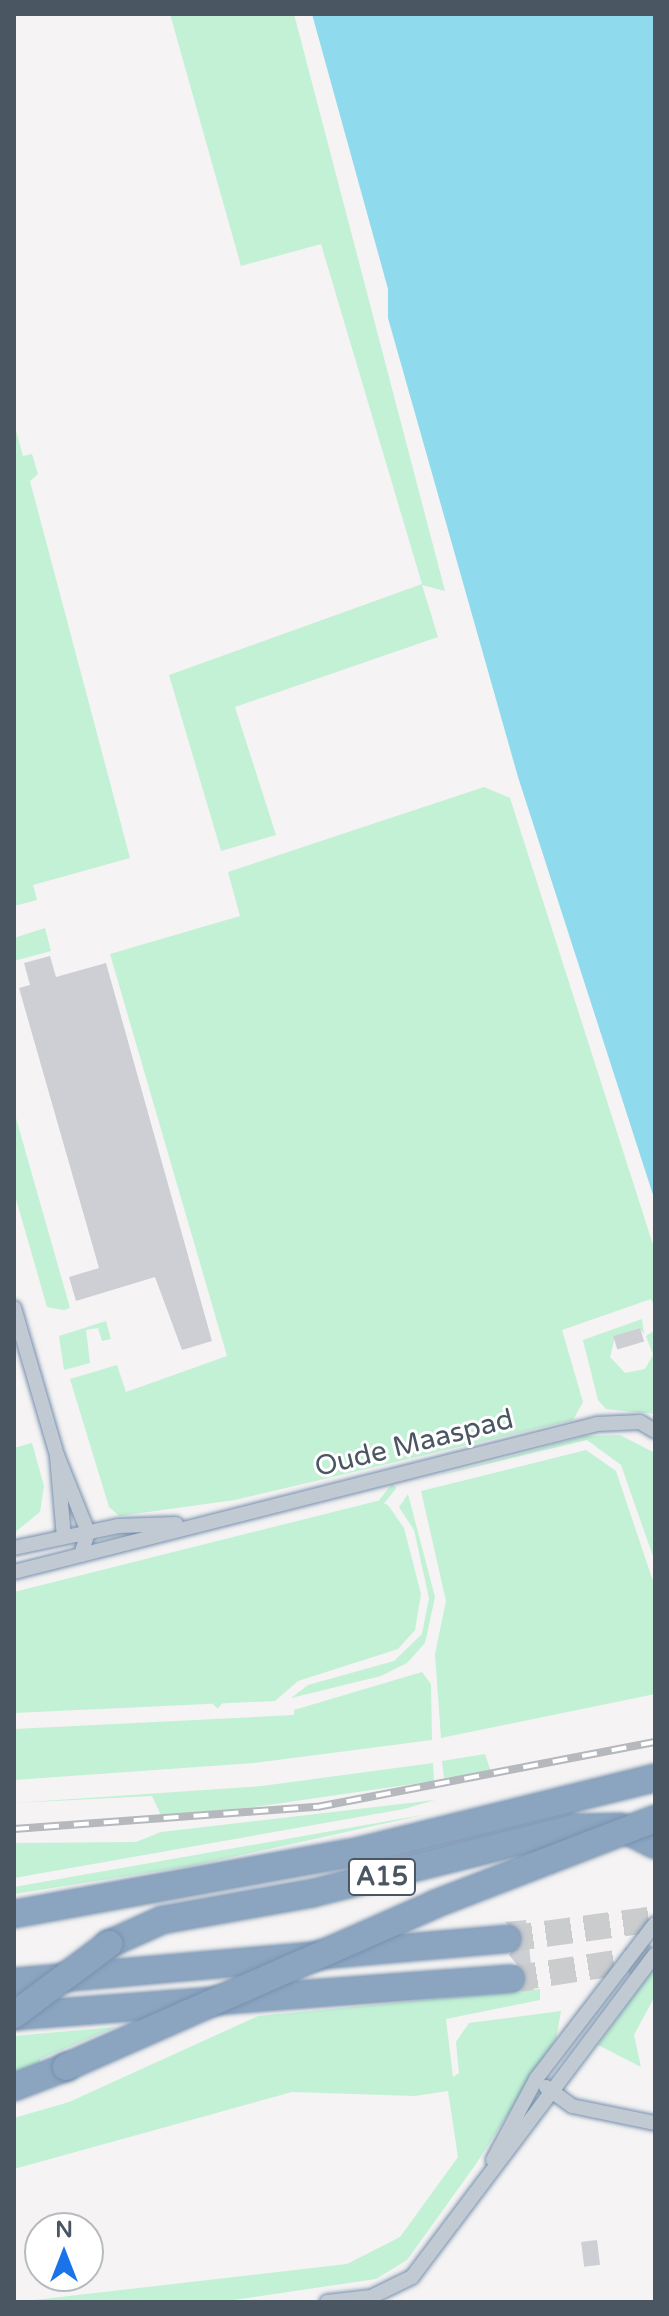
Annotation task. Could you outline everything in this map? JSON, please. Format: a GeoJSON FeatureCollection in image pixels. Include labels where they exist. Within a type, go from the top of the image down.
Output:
{"type":"FeatureCollection","features":[{"type":"Feature","properties":{"kind":"highway","name":"A15"},"geometry":{"type":"LineString","coordinates":[[14,1914],[351,1853],[655,1778]]}},
{"type":"Feature","properties":{"kind":"highway","name":"A15"},"geometry":{"type":"LineString","coordinates":[[14,2087],[435,1904],[655,1819]]}},
{"type":"Feature","properties":{"kind":"highway","name":"A15"},"geometry":{"type":"LineString","coordinates":[[14,2016],[109,1944],[162,1920],[328,1889],[574,1828],[620,1827],[655,1845]]}},
{"type":"Feature","properties":{"kind":"highway"},"geometry":{"type":"LineString","coordinates":[[14,1982],[507,1939]]}},
{"type":"Feature","properties":{"kind":"highway","name":"A15"},"geometry":{"type":"LineString","coordinates":[[14,2016],[511,1979]]}},
{"type":"Feature","properties":{"kind":"street"},"geometry":{"type":"LineString","coordinates":[[14,1308],[57,1455],[88,1532],[81,1555],[64,1537],[57,1455]]}},
{"type":"Feature","properties":{"kind":"street","name":"Oude Maaspad"},"geometry":{"type":"LineString","coordinates":[[14,1572],[185,1524],[609,1421],[640,1422],[655,1431]]}},
{"type":"Feature","properties":{"kind":"street","name":"Oude Maaspad"},"geometry":{"type":"LineString","coordinates":[[14,1548],[88,1532],[185,1524]]}},
{"type":"Feature","properties":{"kind":"street"},"geometry":{"type":"LineString","coordinates":[[492,2164],[536,2079],[655,1924]]}},
{"type":"Feature","properties":{"kind":"street"},"geometry":{"type":"LineString","coordinates":[[327,2302],[371,2297],[412,2277],[492,2164],[553,2092],[655,1954]]}},
{"type":"Feature","properties":{"kind":"street"},"geometry":{"type":"LineString","coordinates":[[536,2079],[572,2106],[655,2123]]}},
{"type":"Feature","properties":{"kind":"green space"},"geometry":{"type":"Polygon","coordinates":[[[170,14],[294,14],[445,591],[422,585],[438,637],[235,707],[276,835],[221,851],[169,675],[422,584],[321,244],[241,266],[170,14]]]}},
{"type":"Feature","properties":{"kind":"green space"},"geometry":{"type":"Polygon","coordinates":[[[14,423],[23,456],[32,454],[38,474],[30,481],[130,858],[33,885],[37,900],[14,906],[14,423]]]}},
{"type":"Feature","properties":{"kind":"green space"},"geometry":{"type":"Polygon","coordinates":[[[484,787],[510,798],[655,1251],[655,1308],[651,1299],[562,1330],[583,1402],[573,1420],[235,1500],[119,1516],[109,1507],[70,1379],[117,1365],[126,1392],[227,1356],[110,954],[240,916],[228,872],[484,787]]]}},
{"type":"Feature","properties":{"kind":"green space"},"geometry":{"type":"Polygon","coordinates":[[[45,928],[51,951],[14,961],[14,938],[45,928]]]}},
{"type":"Feature","properties":{"kind":"green space"},"geometry":{"type":"Polygon","coordinates":[[[14,1111],[70,1308],[64,1310],[47,1307],[14,1192],[14,1111]]]}},
{"type":"Feature","properties":{"kind":"green space"},"geometry":{"type":"Polygon","coordinates":[[[642,1319],[644,1334],[639,1328],[615,1337],[610,1357],[625,1373],[645,1369],[653,1355],[646,1336],[655,1330],[655,1414],[606,1409],[598,1400],[583,1340],[642,1319]]]}},
{"type":"Feature","properties":{"kind":"green space"},"geometry":{"type":"Polygon","coordinates":[[[106,1321],[111,1339],[102,1341],[98,1328],[86,1330],[90,1363],[64,1370],[59,1336],[106,1321]]]}},
{"type":"Feature","properties":{"kind":"green space"},"geometry":{"type":"Polygon","coordinates":[[[620,1435],[655,1453],[655,1562],[621,1465],[587,1440],[429,1478],[586,1436],[620,1435]]]}},
{"type":"Feature","properties":{"kind":"green space"},"geometry":{"type":"Polygon","coordinates":[[[32,1443],[44,1486],[40,1512],[14,1533],[14,1448],[32,1443]]]}},
{"type":"Feature","properties":{"kind":"green space"},"geometry":{"type":"Polygon","coordinates":[[[586,1450],[616,1471],[655,1587],[655,1694],[441,1738],[435,1654],[446,1601],[421,1491],[586,1450]]]}},
{"type":"Feature","properties":{"kind":"green space"},"geometry":{"type":"Polygon","coordinates":[[[392,1484],[397,1488],[218,1708],[213,1705],[392,1484]]]}},
{"type":"Feature","properties":{"kind":"green space"},"geometry":{"type":"Polygon","coordinates":[[[408,1494],[435,1597],[425,1643],[407,1663],[381,1676],[291,1698],[308,1685],[394,1661],[422,1634],[429,1598],[414,1530],[399,1507],[408,1494]]]}},
{"type":"Feature","properties":{"kind":"green space"},"geometry":{"type":"Polygon","coordinates":[[[377,1501],[388,1505],[404,1528],[421,1594],[415,1630],[398,1649],[298,1681],[275,1701],[14,1713],[14,1592],[377,1501]]]}},
{"type":"Feature","properties":{"kind":"green space"},"geometry":{"type":"Polygon","coordinates":[[[422,1672],[431,1684],[432,1740],[254,1763],[14,1780],[14,1729],[294,1715],[294,1710],[422,1672]]]}},
{"type":"Feature","properties":{"kind":"green space"},"geometry":{"type":"Polygon","coordinates":[[[485,1754],[491,1772],[444,1778],[442,1761],[485,1754]]]}},
{"type":"Feature","properties":{"kind":"green space"},"geometry":{"type":"Polygon","coordinates":[[[433,1763],[434,1781],[247,1808],[161,1815],[152,1796],[14,1803],[262,1786],[433,1763]]]}},
{"type":"Feature","properties":{"kind":"green space"},"geometry":{"type":"Polygon","coordinates":[[[435,1800],[404,1809],[14,1878],[14,1843],[136,1842],[161,1832],[435,1800]]]}},
{"type":"Feature","properties":{"kind":"green space"},"geometry":{"type":"Polygon","coordinates":[[[428,1814],[191,1866],[14,1894],[14,1887],[428,1814]]]}},
{"type":"Feature","properties":{"kind":"green space"},"geometry":{"type":"Polygon","coordinates":[[[655,1967],[655,1996],[634,2035],[641,2067],[598,2045],[655,1967]]]}},
{"type":"Feature","properties":{"kind":"green space"},"geometry":{"type":"Polygon","coordinates":[[[540,1989],[540,2000],[446,2019],[453,2077],[459,2073],[456,2042],[469,2023],[561,2011],[556,2039],[476,2164],[407,2260],[376,2279],[220,2302],[17,2302],[347,2264],[400,2237],[458,2157],[448,2091],[415,2096],[292,2092],[14,2169],[14,2118],[69,2102],[258,2016],[540,1989]]]}},
{"type":"Feature","properties":{"kind":"green space"},"geometry":{"type":"Polygon","coordinates":[[[116,2027],[40,2059],[41,2064],[14,2075],[14,2036],[116,2027]]]}},
{"type":"Feature","properties":{"kind":"water"},"geometry":{"type":"Polygon","coordinates":[[[312,14],[655,14],[655,1201],[518,777],[388,318],[388,289],[312,14]]]}},
{"type":"Feature","properties":{"kind":"building"},"geometry":{"type":"Polygon","coordinates":[[[50,956],[56,977],[106,963],[212,1341],[182,1350],[155,1277],[76,1301],[69,1277],[99,1268],[19,988],[30,985],[24,963],[50,956]]]}},
{"type":"Feature","properties":{"kind":"building"},"geometry":{"type":"Polygon","coordinates":[[[640,1328],[644,1341],[617,1350],[613,1336],[640,1328]]]}},
{"type":"Feature","properties":{"kind":"building"},"geometry":{"type":"Polygon","coordinates":[[[526,1920],[534,1990],[521,1992],[527,1977],[509,1955],[523,1937],[505,1922],[526,1920]]]}},
{"type":"Feature","properties":{"kind":"building"},"geometry":{"type":"Polygon","coordinates":[[[597,2240],[600,2265],[584,2267],[581,2242],[597,2240]]]}},
{"type":"Feature","properties":{"kind":"tunnel"},"geometry":{"type":"LineString","coordinates":[[507,1939],[655,1919]]}},
{"type":"Feature","properties":{"kind":"tunnel"},"geometry":{"type":"LineString","coordinates":[[511,1979],[655,1957]]}},
{"type":"Feature","properties":{"kind":"railway"},"geometry":{"type":"LineString","coordinates":[[14,1829],[317,1807],[655,1742]]}}]}
